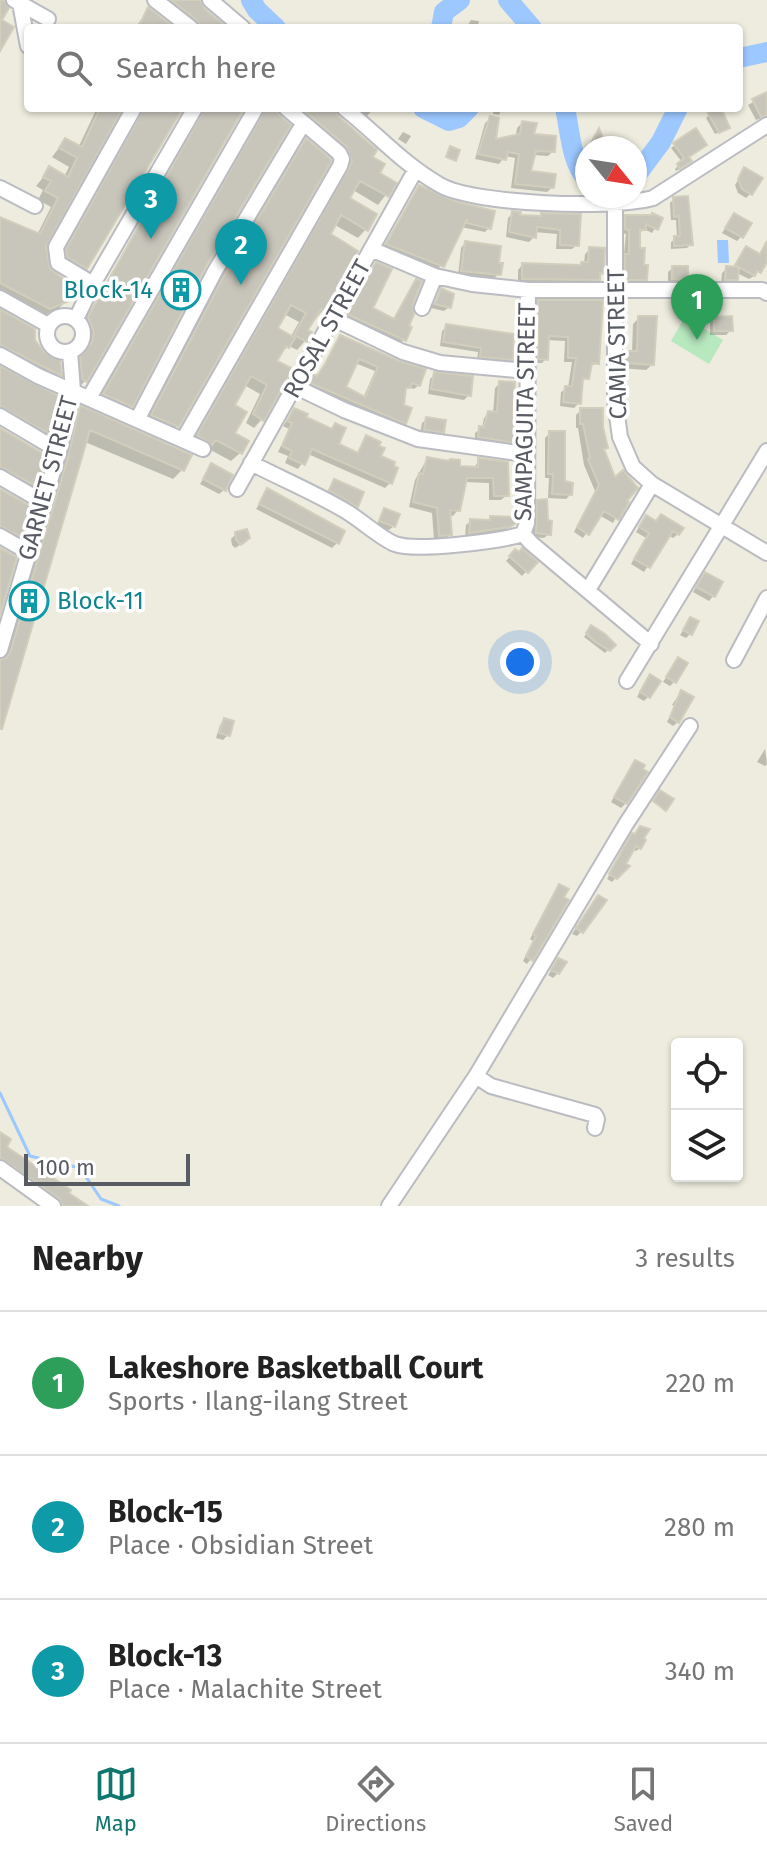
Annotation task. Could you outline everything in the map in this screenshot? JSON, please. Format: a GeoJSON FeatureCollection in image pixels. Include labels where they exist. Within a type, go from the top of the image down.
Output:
{"type":"FeatureCollection","features":[{"type":"Feature","properties":{"kind":"street"},"geometry":{"type":"LineString","coordinates":[[155,0],[182,24]]}},
{"type":"Feature","properties":{"kind":"street"},"geometry":{"type":"LineString","coordinates":[[210,0],[238,24]]}},
{"type":"Feature","properties":{"kind":"street"},"geometry":{"type":"LineString","coordinates":[[17,1],[48,19]]}},
{"type":"Feature","properties":{"kind":"street"},"geometry":{"type":"LineString","coordinates":[[17,1],[24,30]]}},
{"type":"Feature","properties":{"kind":"street"},"geometry":{"type":"LineString","coordinates":[[93,284],[58,263],[56,247],[132,112]]}},
{"type":"Feature","properties":{"kind":"street"},"geometry":{"type":"LineString","coordinates":[[76,319],[193,112]]}},
{"type":"Feature","properties":{"kind":"street"},"geometry":{"type":"LineString","coordinates":[[89,398],[254,112]]}},
{"type":"Feature","properties":{"kind":"street"},"geometry":{"type":"LineString","coordinates":[[183,440],[342,159],[290,112]]}},
{"type":"Feature","properties":{"kind":"street"},"geometry":{"type":"LineString","coordinates":[[349,112],[442,187],[483,197],[575,204]]}},
{"type":"Feature","properties":{"kind":"street"},"geometry":{"type":"LineString","coordinates":[[137,420],[215,271],[303,124]]}},
{"type":"Feature","properties":{"kind":"street"},"geometry":{"type":"LineString","coordinates":[[647,198],[667,190],[767,125]]}},
{"type":"Feature","properties":{"kind":"street","name":"ROSAL STREET"},"geometry":{"type":"LineString","coordinates":[[237,489],[416,169]]}},
{"type":"Feature","properties":{"kind":"street"},"geometry":{"type":"LineString","coordinates":[[0,188],[35,206]]}},
{"type":"Feature","properties":{"kind":"street","name":"CAMIA STREET"},"geometry":{"type":"LineString","coordinates":[[615,208],[615,401],[620,437],[633,467],[652,484],[767,553]]}},
{"type":"Feature","properties":{"kind":"street"},"geometry":{"type":"LineString","coordinates":[[371,249],[435,276],[472,284],[528,290],[765,288]]}},
{"type":"Feature","properties":{"kind":"street"},"geometry":{"type":"LineString","coordinates":[[422,308],[435,276]]}},
{"type":"Feature","properties":{"kind":"street","name":"SAMPAGUITA STREET"},"geometry":{"type":"LineString","coordinates":[[523,534],[527,523],[528,290]]}},
{"type":"Feature","properties":{"kind":"street"},"geometry":{"type":"LineString","coordinates":[[0,298],[48,325]]}},
{"type":"Feature","properties":{"kind":"street"},"geometry":{"type":"LineString","coordinates":[[62,315],[76,319],[81,324],[81,344],[70,352],[62,352],[50,344],[48,325],[62,315]]}},
{"type":"Feature","properties":{"kind":"street"},"geometry":{"type":"LineString","coordinates":[[334,319],[403,352],[440,363],[527,371]]}},
{"type":"Feature","properties":{"kind":"street","name":"GARNET STREET"},"geometry":{"type":"LineString","coordinates":[[0,650],[59,451],[73,391],[70,352]]}},
{"type":"Feature","properties":{"kind":"street"},"geometry":{"type":"LineString","coordinates":[[0,355],[203,449]]}},
{"type":"Feature","properties":{"kind":"street"},"geometry":{"type":"LineString","coordinates":[[296,387],[418,439],[525,454]]}},
{"type":"Feature","properties":{"kind":"street"},"geometry":{"type":"LineString","coordinates":[[0,416],[59,451]]}},
{"type":"Feature","properties":{"kind":"street"},"geometry":{"type":"LineString","coordinates":[[627,681],[767,451]]}},
{"type":"Feature","properties":{"kind":"street"},"geometry":{"type":"LineString","coordinates":[[251,463],[342,509],[396,544],[467,543],[523,534],[651,644]]}},
{"type":"Feature","properties":{"kind":"street"},"geometry":{"type":"LineString","coordinates":[[0,477],[43,502]]}},
{"type":"Feature","properties":{"kind":"street"},"geometry":{"type":"LineString","coordinates":[[588,590],[652,484]]}},
{"type":"Feature","properties":{"kind":"street"},"geometry":{"type":"LineString","coordinates":[[0,536],[28,552]]}},
{"type":"Feature","properties":{"kind":"street"},"geometry":{"type":"LineString","coordinates":[[0,592],[14,600]]}},
{"type":"Feature","properties":{"kind":"street"},"geometry":{"type":"LineString","coordinates":[[734,660],[767,598]]}},
{"type":"Feature","properties":{"kind":"street"},"geometry":{"type":"LineString","coordinates":[[389,1206],[476,1076],[626,824],[690,726]]}},
{"type":"Feature","properties":{"kind":"street"},"geometry":{"type":"LineString","coordinates":[[476,1076],[491,1086],[595,1115],[595,1128]]}},
{"type":"Feature","properties":{"kind":"street"},"geometry":{"type":"LineString","coordinates":[[1,1172],[53,1206]]}},
{"type":"Feature","properties":{"kind":"green space"},"geometry":{"type":"Polygon","coordinates":[[[685,317],[723,340],[709,364],[671,341],[685,317]]]}},
{"type":"Feature","properties":{"kind":"water"},"geometry":{"type":"Polygon","coordinates":[[[717,240],[728,240],[729,263],[718,263],[717,240]]]}},
{"type":"Feature","properties":{"kind":"building"},"geometry":{"type":"Polygon","coordinates":[[[0,0],[4,0],[9,8],[2,20],[14,27],[0,51],[0,0]]]}},
{"type":"Feature","properties":{"kind":"building"},"geometry":{"type":"Polygon","coordinates":[[[171,0],[200,0],[204,8],[223,24],[200,24],[171,0]]]}},
{"type":"Feature","properties":{"kind":"building"},"geometry":{"type":"Polygon","coordinates":[[[148,7],[170,24],[140,24],[148,7]]]}},
{"type":"Feature","properties":{"kind":"building"},"geometry":{"type":"Polygon","coordinates":[[[767,92],[767,115],[761,117],[752,99],[767,92]]]}},
{"type":"Feature","properties":{"kind":"building"},"geometry":{"type":"Polygon","coordinates":[[[98,112],[121,112],[46,247],[50,269],[79,290],[69,301],[50,309],[0,283],[0,217],[40,234],[58,198],[45,191],[51,181],[43,177],[49,166],[68,177],[77,158],[59,148],[65,138],[82,147],[98,112]]]}},
{"type":"Feature","properties":{"kind":"building"},"geometry":{"type":"Polygon","coordinates":[[[142,112],[181,112],[87,269],[67,257],[66,249],[142,112]]]}},
{"type":"Feature","properties":{"kind":"building"},"geometry":{"type":"Polygon","coordinates":[[[203,112],[242,112],[87,382],[82,379],[80,356],[92,342],[94,332],[88,317],[203,112]]]}},
{"type":"Feature","properties":{"kind":"building","name":"Block-14"},"geometry":{"type":"Polygon","coordinates":[[[264,112],[278,112],[291,125],[206,266],[133,407],[103,394],[264,112]]]}},
{"type":"Feature","properties":{"kind":"building"},"geometry":{"type":"Polygon","coordinates":[[[306,112],[336,112],[377,150],[373,157],[385,164],[380,173],[397,183],[389,197],[360,181],[350,198],[377,214],[368,231],[341,215],[331,234],[358,251],[325,311],[321,309],[308,330],[312,332],[307,342],[294,335],[306,313],[291,305],[278,328],[295,338],[277,361],[293,369],[264,421],[253,414],[267,385],[251,376],[235,405],[247,412],[235,433],[249,441],[242,454],[216,440],[212,445],[197,435],[352,162],[346,146],[306,112]]]}},
{"type":"Feature","properties":{"kind":"building"},"geometry":{"type":"Polygon","coordinates":[[[723,112],[730,128],[719,133],[708,113],[723,112]]]}},
{"type":"Feature","properties":{"kind":"building"},"geometry":{"type":"Polygon","coordinates":[[[490,116],[499,118],[496,139],[520,134],[522,121],[537,123],[534,134],[556,136],[555,152],[536,151],[531,171],[556,174],[554,188],[515,184],[519,154],[508,152],[506,160],[478,154],[490,116]]]}},
{"type":"Feature","properties":{"kind":"building"},"geometry":{"type":"Polygon","coordinates":[[[696,128],[707,145],[689,157],[692,161],[680,169],[677,164],[684,158],[673,143],[696,128]]]}},
{"type":"Feature","properties":{"kind":"building"},"geometry":{"type":"Polygon","coordinates":[[[306,138],[331,162],[179,427],[151,415],[224,276],[306,138]]]}},
{"type":"Feature","properties":{"kind":"building"},"geometry":{"type":"Polygon","coordinates":[[[450,146],[460,150],[456,161],[446,157],[450,146]]]}},
{"type":"Feature","properties":{"kind":"building"},"geometry":{"type":"Polygon","coordinates":[[[744,167],[763,178],[752,195],[742,189],[738,179],[744,167]]]}},
{"type":"Feature","properties":{"kind":"building"},"geometry":{"type":"Polygon","coordinates":[[[419,185],[454,201],[495,211],[491,229],[467,223],[467,219],[444,267],[386,244],[419,185]]]}},
{"type":"Feature","properties":{"kind":"building"},"geometry":{"type":"Polygon","coordinates":[[[688,196],[693,245],[674,246],[674,236],[680,236],[679,216],[674,217],[673,197],[688,196]]]}},
{"type":"Feature","properties":{"kind":"building"},"geometry":{"type":"Polygon","coordinates":[[[512,211],[521,212],[520,215],[541,216],[541,213],[581,214],[579,246],[560,245],[560,230],[537,227],[536,238],[509,232],[512,211]]]}},
{"type":"Feature","properties":{"kind":"building"},"geometry":{"type":"Polygon","coordinates":[[[652,213],[663,218],[658,230],[646,224],[646,230],[640,230],[640,248],[645,248],[644,265],[648,265],[647,280],[625,280],[629,230],[625,229],[625,215],[652,213]]]}},
{"type":"Feature","properties":{"kind":"building"},"geometry":{"type":"Polygon","coordinates":[[[734,213],[752,223],[743,238],[725,228],[734,213]]]}},
{"type":"Feature","properties":{"kind":"building"},"geometry":{"type":"Polygon","coordinates":[[[465,241],[501,246],[501,275],[461,271],[465,241]]]}},
{"type":"Feature","properties":{"kind":"building"},"geometry":{"type":"Polygon","coordinates":[[[767,241],[767,262],[761,273],[757,271],[755,276],[735,265],[746,246],[760,254],[767,241]]]}},
{"type":"Feature","properties":{"kind":"building"},"geometry":{"type":"Polygon","coordinates":[[[589,247],[605,248],[604,274],[600,273],[600,280],[522,279],[522,263],[581,265],[581,262],[588,262],[589,247]]]}},
{"type":"Feature","properties":{"kind":"building"},"geometry":{"type":"Polygon","coordinates":[[[376,262],[392,269],[373,308],[394,319],[416,279],[422,281],[413,304],[414,314],[409,326],[412,327],[406,341],[347,314],[376,262]]]}},
{"type":"Feature","properties":{"kind":"building"},"geometry":{"type":"Polygon","coordinates":[[[672,266],[688,266],[688,280],[672,279],[672,266]]]}},
{"type":"Feature","properties":{"kind":"building"},"geometry":{"type":"Polygon","coordinates":[[[726,266],[739,267],[738,280],[725,280],[726,266]]]}},
{"type":"Feature","properties":{"kind":"building"},"geometry":{"type":"Polygon","coordinates":[[[441,288],[454,294],[451,308],[435,304],[441,288]]]}},
{"type":"Feature","properties":{"kind":"building"},"geometry":{"type":"Polygon","coordinates":[[[538,300],[603,300],[599,364],[592,363],[589,379],[583,378],[581,404],[563,402],[565,386],[572,386],[576,358],[568,358],[568,337],[549,336],[548,360],[538,359],[538,300]]]}},
{"type":"Feature","properties":{"kind":"building"},"geometry":{"type":"Polygon","coordinates":[[[0,309],[35,329],[35,340],[44,352],[60,359],[62,376],[0,345],[0,309]]]}},
{"type":"Feature","properties":{"kind":"building"},"geometry":{"type":"Polygon","coordinates":[[[638,316],[657,316],[654,365],[625,363],[625,351],[637,351],[638,316]]]}},
{"type":"Feature","properties":{"kind":"building"},"geometry":{"type":"Polygon","coordinates":[[[732,316],[733,331],[714,331],[714,317],[732,316]]]}},
{"type":"Feature","properties":{"kind":"building"},"geometry":{"type":"Polygon","coordinates":[[[446,324],[514,334],[513,360],[480,357],[481,348],[443,342],[446,324]]]}},
{"type":"Feature","properties":{"kind":"building"},"geometry":{"type":"Polygon","coordinates":[[[340,335],[399,361],[426,369],[420,386],[412,383],[410,388],[406,388],[404,405],[412,408],[406,424],[308,382],[313,374],[317,376],[340,335]],[[359,359],[346,387],[365,397],[378,367],[359,359]]]}},
{"type":"Feature","properties":{"kind":"building"},"geometry":{"type":"Polygon","coordinates":[[[0,366],[61,397],[52,435],[0,406],[0,366]]]}},
{"type":"Feature","properties":{"kind":"building"},"geometry":{"type":"Polygon","coordinates":[[[434,372],[473,376],[471,396],[431,389],[434,372]]]}},
{"type":"Feature","properties":{"kind":"building"},"geometry":{"type":"Polygon","coordinates":[[[499,381],[515,382],[513,414],[516,443],[478,437],[479,426],[484,427],[488,411],[497,412],[499,381]]]}},
{"type":"Feature","properties":{"kind":"building","name":"Block-11"},"geometry":{"type":"Polygon","coordinates":[[[80,405],[192,455],[184,471],[90,430],[0,729],[0,660],[10,653],[69,454],[80,405]]]}},
{"type":"Feature","properties":{"kind":"building"},"geometry":{"type":"Polygon","coordinates":[[[294,408],[332,429],[335,423],[346,428],[339,444],[358,453],[366,435],[381,442],[379,446],[385,448],[381,456],[395,462],[394,466],[398,468],[392,484],[312,449],[305,465],[289,458],[292,451],[282,446],[292,423],[287,421],[294,408]]]}},
{"type":"Feature","properties":{"kind":"building"},"geometry":{"type":"Polygon","coordinates":[[[580,408],[603,408],[608,448],[604,449],[615,477],[623,470],[638,488],[627,501],[619,520],[604,511],[589,535],[577,527],[599,485],[588,459],[583,424],[580,424],[580,408]]]}},
{"type":"Feature","properties":{"kind":"building"},"geometry":{"type":"Polygon","coordinates":[[[426,417],[446,420],[444,433],[424,430],[426,417]]]}},
{"type":"Feature","properties":{"kind":"building"},"geometry":{"type":"Polygon","coordinates":[[[0,428],[47,456],[38,487],[0,467],[0,428]]]}},
{"type":"Feature","properties":{"kind":"building"},"geometry":{"type":"Polygon","coordinates":[[[549,431],[565,431],[565,481],[573,483],[572,495],[552,494],[553,474],[548,474],[549,431]]]}},
{"type":"Feature","properties":{"kind":"building"},"geometry":{"type":"Polygon","coordinates":[[[427,457],[460,460],[460,466],[478,467],[478,458],[508,462],[509,496],[494,496],[493,478],[467,478],[460,511],[450,510],[452,535],[439,536],[437,508],[413,502],[419,473],[423,474],[427,457]]]}},
{"type":"Feature","properties":{"kind":"building"},"geometry":{"type":"Polygon","coordinates":[[[211,463],[233,475],[226,491],[203,479],[211,463]]]}},
{"type":"Feature","properties":{"kind":"building"},"geometry":{"type":"Polygon","coordinates":[[[334,479],[364,492],[358,507],[329,490],[334,479]]]}},
{"type":"Feature","properties":{"kind":"building"},"geometry":{"type":"Polygon","coordinates":[[[267,488],[345,531],[339,544],[259,504],[267,488]]]}},
{"type":"Feature","properties":{"kind":"building"},"geometry":{"type":"Polygon","coordinates":[[[0,489],[32,507],[23,538],[0,526],[0,489]]]}},
{"type":"Feature","properties":{"kind":"building"},"geometry":{"type":"Polygon","coordinates":[[[547,499],[548,520],[552,521],[551,535],[536,533],[537,500],[547,499]]]}},
{"type":"Feature","properties":{"kind":"building"},"geometry":{"type":"Polygon","coordinates":[[[384,508],[400,514],[395,527],[379,521],[384,508]]]}},
{"type":"Feature","properties":{"kind":"building"},"geometry":{"type":"Polygon","coordinates":[[[661,514],[684,528],[679,535],[673,531],[650,568],[634,559],[649,533],[639,527],[646,515],[656,521],[661,514]]]}},
{"type":"Feature","properties":{"kind":"building"},"geometry":{"type":"Polygon","coordinates":[[[490,516],[517,517],[516,523],[510,527],[469,533],[470,519],[490,520],[490,516]]]}},
{"type":"Feature","properties":{"kind":"building"},"geometry":{"type":"Polygon","coordinates":[[[247,529],[250,538],[241,545],[236,540],[235,532],[247,529]]]}},
{"type":"Feature","properties":{"kind":"building"},"geometry":{"type":"Polygon","coordinates":[[[0,548],[17,557],[0,615],[0,548]]]}},
{"type":"Feature","properties":{"kind":"building"},"geometry":{"type":"Polygon","coordinates":[[[522,548],[538,562],[528,573],[509,556],[515,549],[519,552],[522,548]]]}},
{"type":"Feature","properties":{"kind":"building"},"geometry":{"type":"Polygon","coordinates":[[[705,572],[723,582],[715,597],[696,587],[705,572]]]}},
{"type":"Feature","properties":{"kind":"building"},"geometry":{"type":"Polygon","coordinates":[[[690,617],[699,621],[692,635],[683,630],[690,617]]]}},
{"type":"Feature","properties":{"kind":"building"},"geometry":{"type":"Polygon","coordinates":[[[591,625],[616,645],[610,651],[586,633],[591,625]]]}},
{"type":"Feature","properties":{"kind":"building"},"geometry":{"type":"Polygon","coordinates":[[[678,657],[688,663],[676,683],[666,677],[678,657]]]}},
{"type":"Feature","properties":{"kind":"building"},"geometry":{"type":"Polygon","coordinates":[[[650,674],[661,681],[650,698],[640,692],[650,674]]]}},
{"type":"Feature","properties":{"kind":"building"},"geometry":{"type":"Polygon","coordinates":[[[681,690],[694,697],[679,723],[670,717],[681,690]]]}},
{"type":"Feature","properties":{"kind":"building"},"geometry":{"type":"Polygon","coordinates":[[[224,718],[234,721],[230,736],[219,733],[224,718]]]}},
{"type":"Feature","properties":{"kind":"building"},"geometry":{"type":"Polygon","coordinates":[[[635,760],[645,765],[643,769],[648,772],[627,804],[614,797],[635,760]]]}},
{"type":"Feature","properties":{"kind":"building"},"geometry":{"type":"Polygon","coordinates":[[[660,790],[674,799],[666,811],[653,801],[660,790]]]}},
{"type":"Feature","properties":{"kind":"building"},"geometry":{"type":"Polygon","coordinates":[[[640,826],[650,829],[644,838],[646,840],[641,849],[636,846],[626,864],[630,866],[617,879],[609,874],[632,833],[635,834],[640,826]]]}},
{"type":"Feature","properties":{"kind":"building"},"geometry":{"type":"Polygon","coordinates":[[[559,884],[569,889],[564,897],[569,900],[533,961],[526,956],[536,936],[533,934],[559,884]]]}},
{"type":"Feature","properties":{"kind":"building"},"geometry":{"type":"Polygon","coordinates":[[[598,895],[607,900],[583,933],[576,928],[598,895]]]}},
{"type":"Feature","properties":{"kind":"building"},"geometry":{"type":"Polygon","coordinates":[[[558,958],[567,962],[559,974],[551,970],[558,958]]]}},
{"type":"Feature","properties":{"kind":"building"},"geometry":{"type":"Polygon","coordinates":[[[0,1132],[11,1139],[7,1147],[71,1190],[69,1193],[88,1206],[63,1206],[59,1198],[0,1158],[0,1132]]]}},
{"type":"Feature","properties":{"kind":"waterway"},"geometry":{"type":"LineString","coordinates":[[251,0],[272,24]]}},
{"type":"Feature","properties":{"kind":"waterway"},"geometry":{"type":"LineString","coordinates":[[442,24],[444,12],[460,0]]}},
{"type":"Feature","properties":{"kind":"waterway"},"geometry":{"type":"LineString","coordinates":[[508,0],[529,24]]}},
{"type":"Feature","properties":{"kind":"waterway"},"geometry":{"type":"LineString","coordinates":[[743,57],[767,52]]}},
{"type":"Feature","properties":{"kind":"waterway"},"geometry":{"type":"LineString","coordinates":[[431,112],[449,121],[465,112]]}},
{"type":"Feature","properties":{"kind":"waterway"},"geometry":{"type":"LineString","coordinates":[[566,112],[575,157]]}},
{"type":"Feature","properties":{"kind":"waterway"},"geometry":{"type":"LineString","coordinates":[[647,161],[661,142],[676,112]]}},
{"type":"Feature","properties":{"kind":"waterway"},"geometry":{"type":"LineString","coordinates":[[0,1093],[30,1156],[80,1168],[101,1199],[119,1206]]}},
{"type":"Feature","properties":{"kind":"place","name":"Block-13"},"geometry":{"type":"Point","coordinates":[151,239]}},
{"type":"Feature","properties":{"kind":"place","name":"Block-15"},"geometry":{"type":"Point","coordinates":[241,285]}},
{"type":"Feature","properties":{"kind":"place","name":"Block-14"},"geometry":{"type":"Point","coordinates":[181,290]}},
{"type":"Feature","properties":{"kind":"place","name":"Lakeshore Basketball Court"},"geometry":{"type":"Point","coordinates":[697,340]}},
{"type":"Feature","properties":{"kind":"place","name":"Block-11"},"geometry":{"type":"Point","coordinates":[29,601]}}]}
